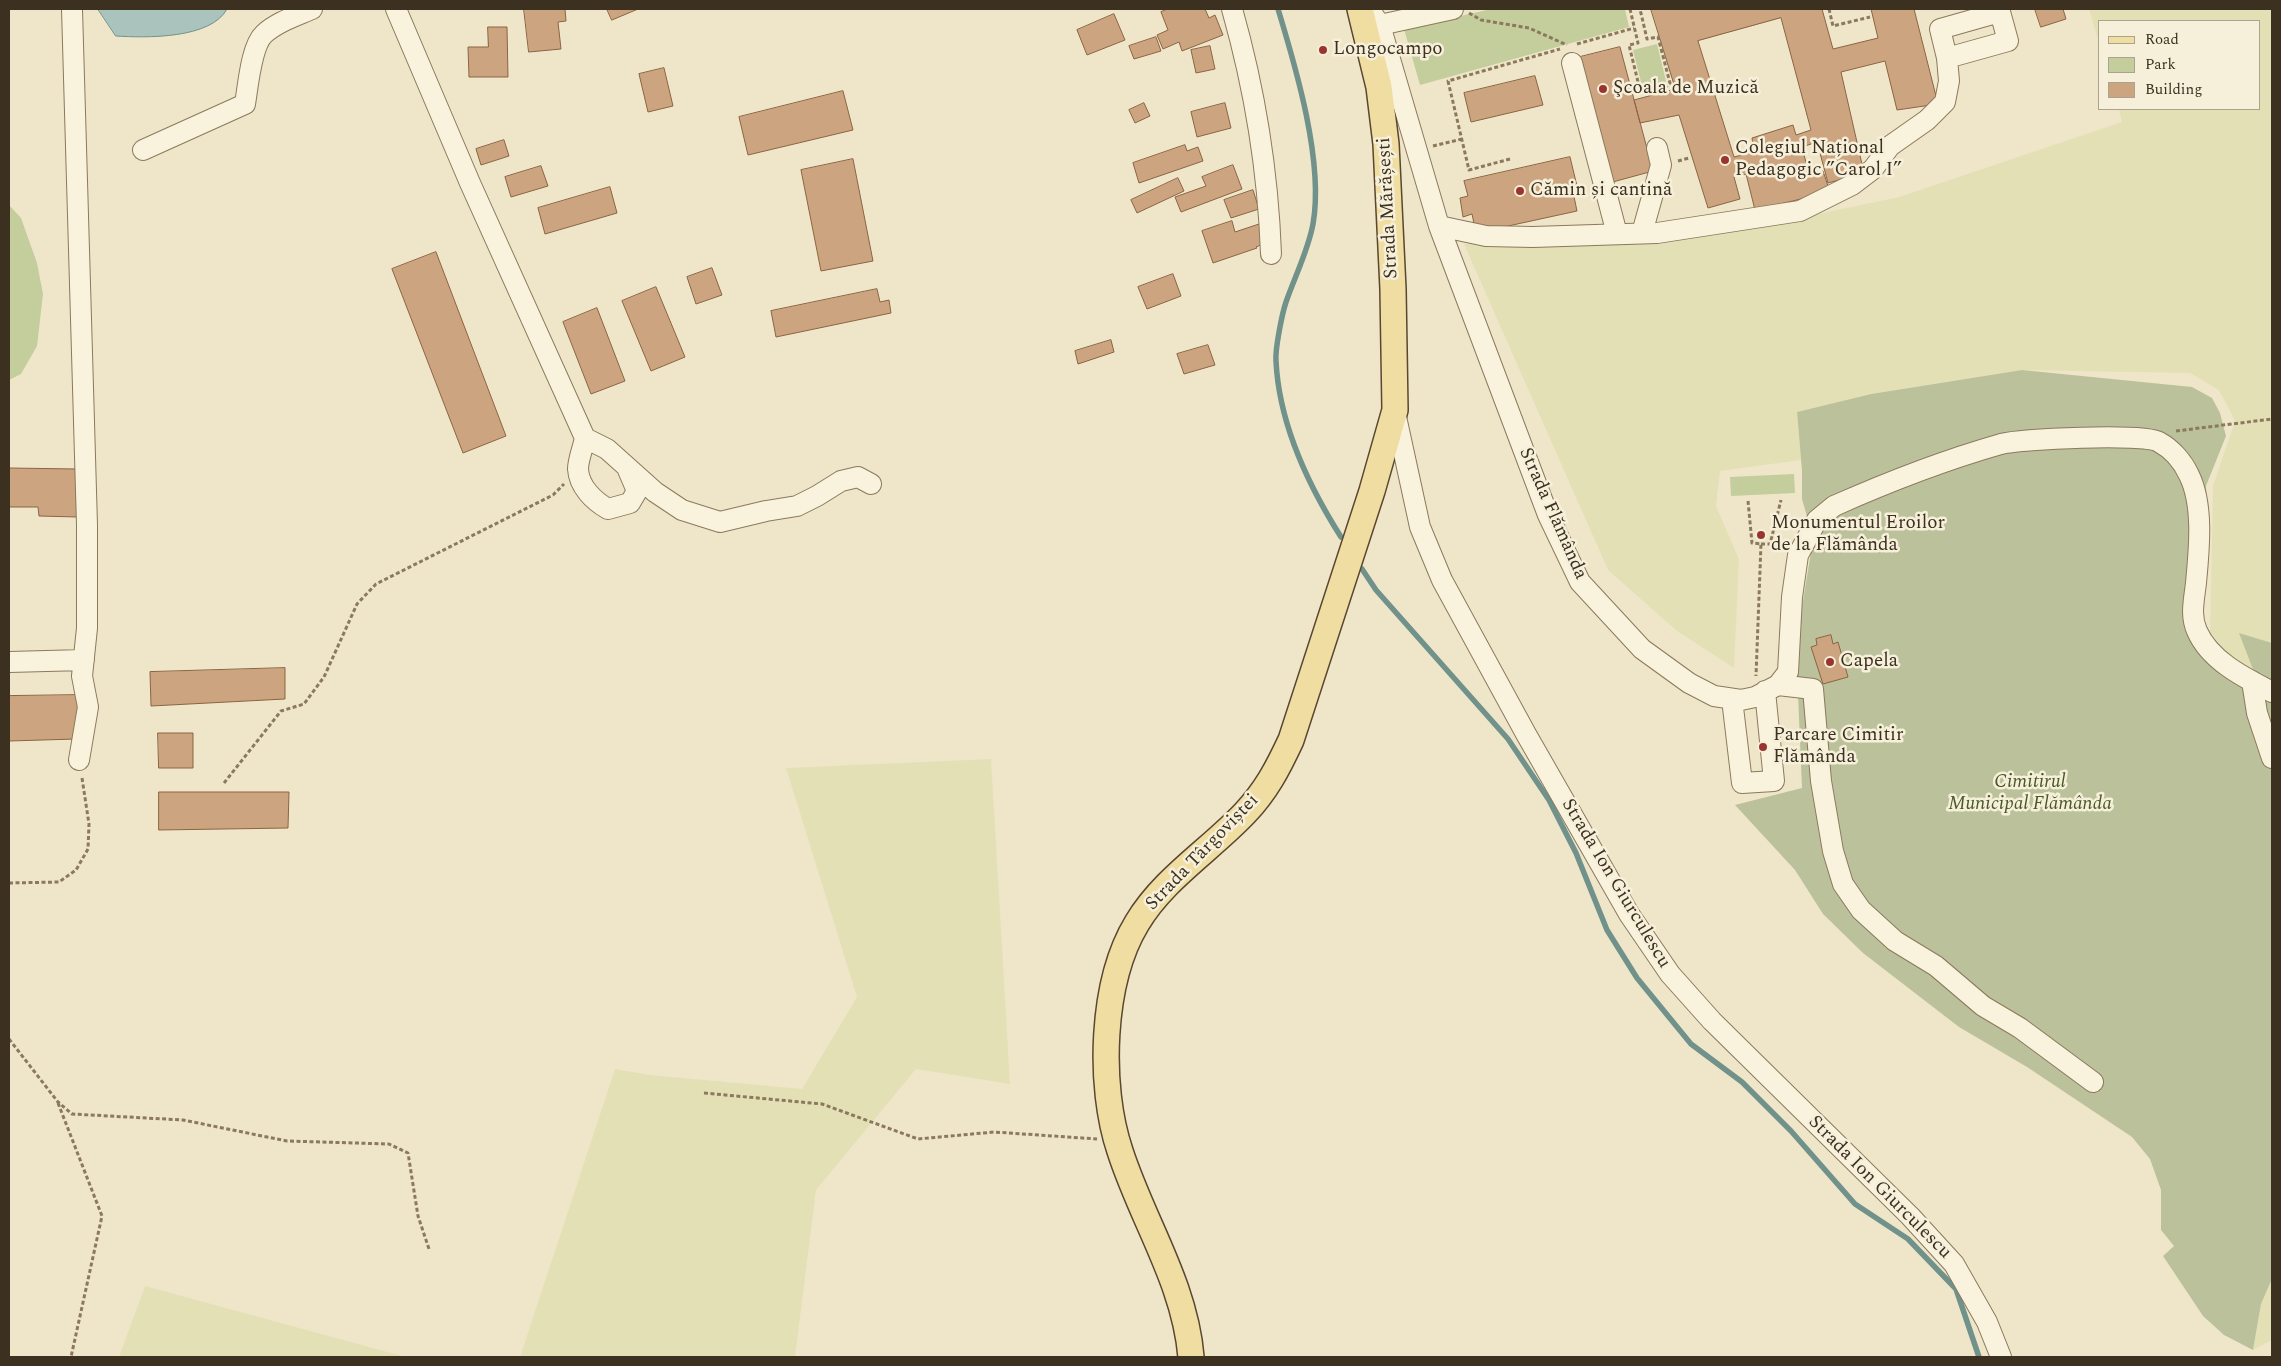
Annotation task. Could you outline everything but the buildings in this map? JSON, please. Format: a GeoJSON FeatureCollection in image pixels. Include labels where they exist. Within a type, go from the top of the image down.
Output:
{"type":"FeatureCollection","features":[{"type":"Feature","properties":{"kind":"main road","name":"Strada Mărășești"},"geometry":{"type":"LineString","coordinates":[[1360,9],[1379,88],[1386,144],[1393,289],[1395,410]]}},
{"type":"Feature","properties":{"kind":"main road","name":"Strada Târgoviștei"},"geometry":{"type":"LineString","coordinates":[[1191,1357],[1189,1333],[1174,1283],[1156,1236],[1134,1189],[1117,1141],[1109,1102],[1107,1039],[1110,1002],[1121,951],[1138,922],[1166,885],[1245,813],[1274,778],[1290,740],[1372,491],[1395,410]]}},
{"type":"Feature","properties":{"kind":"street"},"geometry":{"type":"LineString","coordinates":[[72,9],[87,525],[87,628],[82,676],[88,707],[80,760]]}},
{"type":"Feature","properties":{"kind":"street"},"geometry":{"type":"LineString","coordinates":[[143,150],[245,104],[256,45],[263,35],[278,24],[312,9]]}},
{"type":"Feature","properties":{"kind":"street"},"geometry":{"type":"LineString","coordinates":[[396,9],[470,183],[586,438],[607,449],[655,492],[682,510],[720,522],[797,506],[840,481],[858,477],[871,484]]}},
{"type":"Feature","properties":{"kind":"street"},"geometry":{"type":"LineString","coordinates":[[1232,9],[1243,48],[1263,149],[1269,197],[1271,254]]}},
{"type":"Feature","properties":{"kind":"street"},"geometry":{"type":"LineString","coordinates":[[1374,17],[1452,9]]}},
{"type":"Feature","properties":{"kind":"street","name":"Strada Flămânda"},"geometry":{"type":"LineString","coordinates":[[1374,17],[1439,226],[1545,506],[1580,582],[1642,649],[1689,684],[1714,696],[1741,700],[1766,691],[1813,689],[1821,781],[1833,851],[1843,884],[1860,910],[1895,941],[1936,966],[1983,1006],[2020,1028],[2093,1082]]}},
{"type":"Feature","properties":{"kind":"street"},"geometry":{"type":"LineString","coordinates":[[1571,55],[1617,234]]}},
{"type":"Feature","properties":{"kind":"street"},"geometry":{"type":"LineString","coordinates":[[1439,226],[1486,236],[1642,234],[1800,211],[1852,185],[1873,169],[1890,146],[1927,120],[1945,102],[1949,81],[1947,58]]}},
{"type":"Feature","properties":{"kind":"street"},"geometry":{"type":"LineString","coordinates":[[1642,234],[1661,165],[1657,148]]}},
{"type":"Feature","properties":{"kind":"street","name":"Strada Ion Giurculescu"},"geometry":{"type":"LineString","coordinates":[[1395,410],[1420,526],[1442,580],[1526,734],[1629,914],[1670,974],[1712,1021],[1910,1216],[1954,1264],[1987,1322],[2001,1357]]}},
{"type":"Feature","properties":{"kind":"street"},"geometry":{"type":"LineString","coordinates":[[1732,699],[1742,783],[1774,781],[1766,691],[1788,672],[1792,597],[1798,556],[1817,520],[1834,506],[1964,456],[2004,444],[2120,436],[2158,440],[2175,453],[2190,476],[2200,529],[2191,616],[2198,634],[2214,654],[2239,675],[2272,692]]}},
{"type":"Feature","properties":{"kind":"street"},"geometry":{"type":"LineString","coordinates":[[586,438],[578,470],[584,487],[596,502],[608,509],[630,503],[637,491],[627,466]]}},
{"type":"Feature","properties":{"kind":"street"},"geometry":{"type":"LineString","coordinates":[[9,662],[84,660]]}},
{"type":"Feature","properties":{"kind":"street"},"geometry":{"type":"LineString","coordinates":[[2252,681],[2257,713],[2272,758]]}},
{"type":"Feature","properties":{"kind":"path"},"geometry":{"type":"LineString","coordinates":[[1464,9],[1481,20],[1529,28],[1571,55]]}},
{"type":"Feature","properties":{"kind":"path"},"geometry":{"type":"LineString","coordinates":[[1630,9],[1638,43],[1629,45],[1640,90],[1649,94],[1663,90],[1670,83],[1658,37],[1647,39],[1640,9]]}},
{"type":"Feature","properties":{"kind":"path"},"geometry":{"type":"LineString","coordinates":[[1828,9],[1833,26],[1870,17]]}},
{"type":"Feature","properties":{"kind":"path"},"geometry":{"type":"LineString","coordinates":[[1510,159],[1469,170],[1448,81],[1571,55],[1634,28]]}},
{"type":"Feature","properties":{"kind":"path"},"geometry":{"type":"LineString","coordinates":[[1416,151],[1462,139]]}},
{"type":"Feature","properties":{"kind":"path"},"geometry":{"type":"LineString","coordinates":[[2158,440],[2173,432],[2272,419]]}},
{"type":"Feature","properties":{"kind":"path"},"geometry":{"type":"LineString","coordinates":[[224,783],[281,711],[304,704],[324,677],[357,604],[376,584],[553,495],[578,470]]}},
{"type":"Feature","properties":{"kind":"path"},"geometry":{"type":"LineString","coordinates":[[1748,501],[1752,543],[1770,544],[1781,500]]}},
{"type":"Feature","properties":{"kind":"path"},"geometry":{"type":"LineString","coordinates":[[1761,544],[1766,691]]}},
{"type":"Feature","properties":{"kind":"path"},"geometry":{"type":"LineString","coordinates":[[9,883],[59,882],[76,870],[88,849],[89,824],[80,760]]}},
{"type":"Feature","properties":{"kind":"path"},"geometry":{"type":"LineString","coordinates":[[9,1039],[58,1102],[72,1114],[183,1120],[287,1141],[389,1144],[408,1153],[418,1216],[429,1249]]}},
{"type":"Feature","properties":{"kind":"path"},"geometry":{"type":"LineString","coordinates":[[704,1093],[822,1104],[918,1139],[994,1132],[1117,1141]]}},
{"type":"Feature","properties":{"kind":"path"},"geometry":{"type":"LineString","coordinates":[[58,1102],[102,1216],[71,1357]]}},
{"type":"Feature","properties":{"kind":"shaded area"},"geometry":{"type":"Polygon","coordinates":[[[2089,9],[2272,9],[2272,701],[2246,686],[2210,634],[2213,486],[2235,421],[2219,390],[2190,373],[2022,370],[1871,394],[1797,412],[1801,460],[1720,471],[1716,506],[1739,559],[1734,668],[1677,631],[1608,570],[1464,244],[1569,234],[1794,219],[1899,197],[2122,122],[2119,110],[2261,110],[2261,20],[2098,20],[2098,39],[2089,9]]]}},
{"type":"Feature","properties":{"kind":"shaded area"},"geometry":{"type":"Polygon","coordinates":[[[991,759],[1010,1084],[916,1069],[816,1190],[795,1357],[520,1357],[615,1069],[650,1075],[802,1089],[857,997],[786,768],[991,759]]]}},
{"type":"Feature","properties":{"kind":"shaded area"},"geometry":{"type":"Polygon","coordinates":[[[2272,1279],[2272,1340],[2253,1350],[2261,1304],[2272,1279]]]}},
{"type":"Feature","properties":{"kind":"shaded area"},"geometry":{"type":"Polygon","coordinates":[[[145,1286],[406,1357],[119,1357],[145,1286]]]}},
{"type":"Feature","properties":{"kind":"green space"},"geometry":{"type":"Polygon","coordinates":[[[1491,9],[1625,9],[1629,27],[1420,85],[1404,29],[1491,9]]]}},
{"type":"Feature","properties":{"kind":"green space"},"geometry":{"type":"Polygon","coordinates":[[[1657,44],[1666,81],[1662,86],[1650,90],[1642,86],[1633,50],[1657,44]]]}},
{"type":"Feature","properties":{"kind":"green space"},"geometry":{"type":"Polygon","coordinates":[[[9,205],[21,218],[37,263],[43,294],[37,346],[21,374],[9,380],[9,205]]]}},
{"type":"Feature","properties":{"kind":"green space","name":"Cimitirul Municipal Flămânda"},"geometry":{"type":"Polygon","coordinates":[[[2022,370],[2192,387],[2212,398],[2220,413],[2226,436],[2206,486],[2208,537],[2204,607],[2186,617],[2246,686],[2272,702],[2272,1279],[2261,1304],[2253,1350],[2224,1335],[2203,1316],[2163,1256],[2174,1246],[2161,1230],[2161,1190],[2150,1159],[2132,1137],[2027,1067],[1959,1027],[1863,953],[1823,914],[1795,870],[1735,805],[1802,788],[1798,695],[1798,631],[1811,552],[1810,527],[1802,499],[1802,471],[1797,412],[1871,394],[2022,370]]]}},
{"type":"Feature","properties":{"kind":"green space"},"geometry":{"type":"Polygon","coordinates":[[[1794,474],[1795,493],[1731,496],[1730,477],[1794,474]]]}},
{"type":"Feature","properties":{"kind":"green space"},"geometry":{"type":"Polygon","coordinates":[[[2239,633],[2272,643],[2272,683],[2254,672],[2239,633]]]}},
{"type":"Feature","properties":{"kind":"water"},"geometry":{"type":"Polygon","coordinates":[[[98,9],[227,9],[219,19],[193,31],[144,37],[116,36],[98,9]]]}},
{"type":"Feature","properties":{"kind":"waterway"},"geometry":{"type":"LineString","coordinates":[[1278,9],[1300,87],[1312,144],[1315,173],[1315,199],[1311,234],[1286,302],[1278,340],[1276,356],[1278,385],[1289,431],[1297,453],[1317,496],[1341,537]]}},
{"type":"Feature","properties":{"kind":"waterway"},"geometry":{"type":"LineString","coordinates":[[1362,569],[1376,590],[1508,739],[1549,800],[1576,853],[1607,930],[1637,978],[1691,1044],[1742,1082],[1791,1131],[1855,1204],[1908,1239],[1956,1289],[1979,1357]]}},
{"type":"Feature","properties":{"kind":"place","name":"Longocampo"},"geometry":{"type":"Point","coordinates":[1323,50]}},
{"type":"Feature","properties":{"kind":"place","name":"Şcoala de Muzică"},"geometry":{"type":"Point","coordinates":[1603,89]}},
{"type":"Feature","properties":{"kind":"place","name":"Colegiul Național Pedagogic ”Carol I”"},"geometry":{"type":"Point","coordinates":[1725,160]}},
{"type":"Feature","properties":{"kind":"place","name":"Cămin și cantină"},"geometry":{"type":"Point","coordinates":[1520,191]}},
{"type":"Feature","properties":{"kind":"place","name":"Monumentul Eroilor de la Flămânda"},"geometry":{"type":"Point","coordinates":[1761,535]}},
{"type":"Feature","properties":{"kind":"place","name":"Capela"},"geometry":{"type":"Point","coordinates":[1830,662]}},
{"type":"Feature","properties":{"kind":"place","name":"Parcare Cimitir Flămânda"},"geometry":{"type":"Point","coordinates":[1763,747]}}]}
